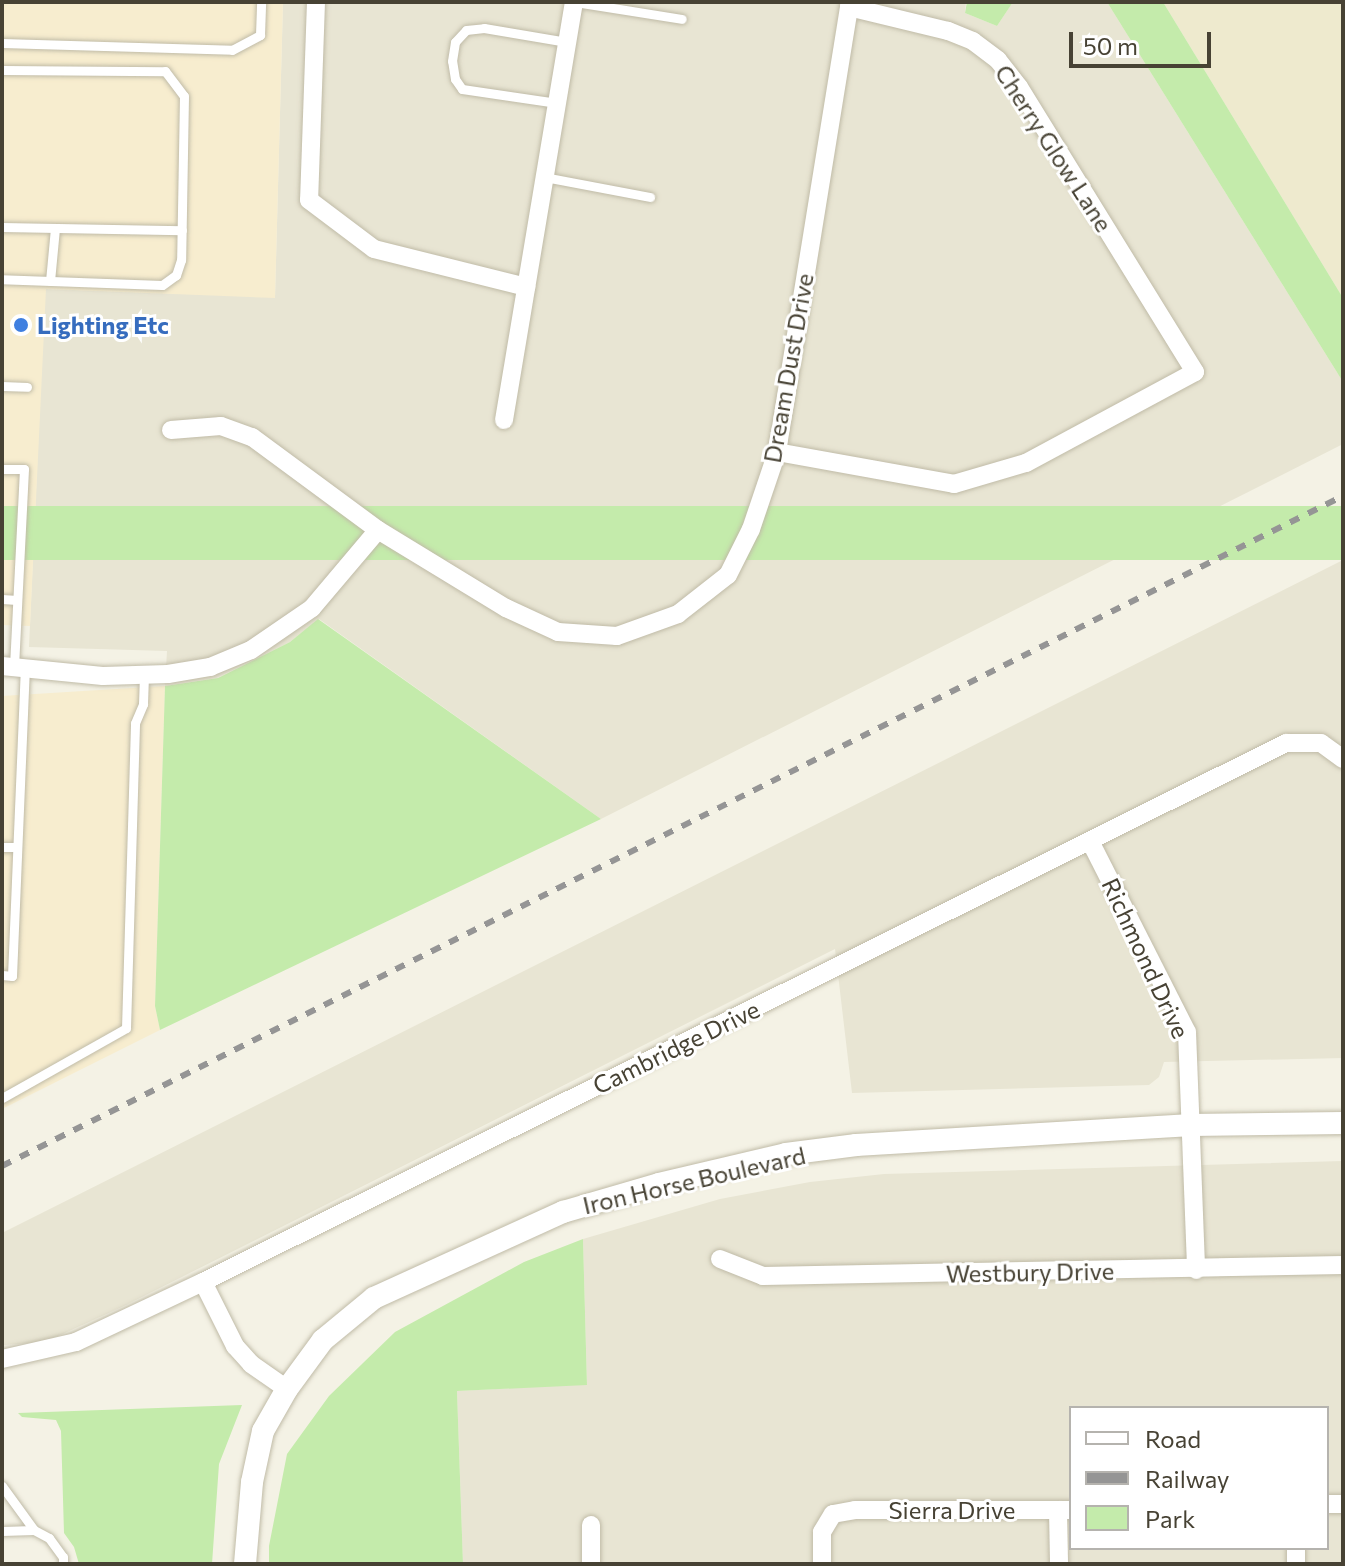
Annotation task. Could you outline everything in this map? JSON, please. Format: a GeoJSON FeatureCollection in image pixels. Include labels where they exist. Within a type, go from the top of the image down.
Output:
{"type":"FeatureCollection","features":[{"type":"Feature","properties":{"kind":"street"},"geometry":{"type":"LineString","coordinates":[[316,2],[309,200],[374,249],[526,287]]}},
{"type":"Feature","properties":{"kind":"street"},"geometry":{"type":"LineString","coordinates":[[504,420],[575,2]]}},
{"type":"Feature","properties":{"kind":"street","name":"Cherry Glow Lane"},"geometry":{"type":"LineString","coordinates":[[777,452],[954,484],[1026,463],[1195,372],[1019,87],[998,60],[973,41],[948,31],[849,5]]}},
{"type":"Feature","properties":{"kind":"street","name":"Dream Dust Drive"},"geometry":{"type":"LineString","coordinates":[[171,430],[221,426],[252,437],[378,530],[506,608],[558,632],[617,636],[678,614],[728,575],[751,529],[777,452],[849,5]]}},
{"type":"Feature","properties":{"kind":"street"},"geometry":{"type":"LineString","coordinates":[[13,667],[103,676],[144,675],[210,667],[251,650],[284,631],[312,608],[378,530]]}},
{"type":"Feature","properties":{"kind":"street","name":"Cambridge Drive"},"geometry":{"type":"LineString","coordinates":[[2,1359],[76,1342],[203,1282],[1286,743],[1321,743],[1343,759]]}},
{"type":"Feature","properties":{"kind":"street","name":"Richmond Drive"},"geometry":{"type":"LineString","coordinates":[[1090,841],[1187,1032],[1196,1270]]}},
{"type":"Feature","properties":{"kind":"street","name":"Iron Horse Boulevard"},"geometry":{"type":"LineString","coordinates":[[245,1564],[252,1482],[263,1431],[287,1389],[323,1340],[374,1298],[563,1212],[645,1188],[786,1154],[856,1145],[1191,1125],[1343,1123]]}},
{"type":"Feature","properties":{"kind":"street","name":"Westbury Drive"},"geometry":{"type":"LineString","coordinates":[[720,1259],[763,1276],[1343,1265]]}},
{"type":"Feature","properties":{"kind":"street"},"geometry":{"type":"LineString","coordinates":[[203,1282],[235,1346],[251,1364],[287,1389]]}},
{"type":"Feature","properties":{"kind":"street","name":"Sierra Drive"},"geometry":{"type":"LineString","coordinates":[[822,1564],[822,1532],[833,1514],[855,1510],[1064,1510]]}},
{"type":"Feature","properties":{"kind":"street"},"geometry":{"type":"LineString","coordinates":[[1059,1564],[1064,1510]]}},
{"type":"Feature","properties":{"kind":"street"},"geometry":{"type":"LineString","coordinates":[[591,1525],[591,1564]]}},
{"type":"Feature","properties":{"kind":"lane"},"geometry":{"type":"LineString","coordinates":[[2,43],[232,50],[260,35],[261,2]]}},
{"type":"Feature","properties":{"kind":"lane"},"geometry":{"type":"LineString","coordinates":[[575,2],[682,19]]}},
{"type":"Feature","properties":{"kind":"lane"},"geometry":{"type":"LineString","coordinates":[[557,103],[462,89],[453,70],[455,42],[466,30],[484,28],[567,42]]}},
{"type":"Feature","properties":{"kind":"lane"},"geometry":{"type":"LineString","coordinates":[[2,70],[165,71],[184,96],[181,260],[176,275],[162,285],[2,279]]}},
{"type":"Feature","properties":{"kind":"lane"},"geometry":{"type":"LineString","coordinates":[[544,177],[650,197]]}},
{"type":"Feature","properties":{"kind":"lane"},"geometry":{"type":"LineString","coordinates":[[2,227],[182,230]]}},
{"type":"Feature","properties":{"kind":"lane"},"geometry":{"type":"LineString","coordinates":[[50,281],[55,228]]}},
{"type":"Feature","properties":{"kind":"lane"},"geometry":{"type":"LineString","coordinates":[[2,386],[27,387]]}},
{"type":"Feature","properties":{"kind":"lane"},"geometry":{"type":"LineString","coordinates":[[2,469],[24,469],[13,667],[17,847],[12,976],[2,975]]}},
{"type":"Feature","properties":{"kind":"lane"},"geometry":{"type":"LineString","coordinates":[[2,599],[17,600]]}},
{"type":"Feature","properties":{"kind":"lane"},"geometry":{"type":"LineString","coordinates":[[2,1098],[126,1028],[135,723],[143,704],[144,675]]}},
{"type":"Feature","properties":{"kind":"lane"},"geometry":{"type":"LineString","coordinates":[[2,847],[17,847]]}},
{"type":"Feature","properties":{"kind":"lane"},"geometry":{"type":"LineString","coordinates":[[2,1486],[34,1530],[49,1538],[63,1557],[63,1564]]}},
{"type":"Feature","properties":{"kind":"lane"},"geometry":{"type":"LineString","coordinates":[[2,1531],[34,1530]]}},
{"type":"Feature","properties":{"kind":"shaded area"},"geometry":{"type":"Polygon","coordinates":[[[2,2],[283,2],[275,298],[46,289],[30,626],[2,625],[2,2]]]}},
{"type":"Feature","properties":{"kind":"shaded area"},"geometry":{"type":"Polygon","coordinates":[[[283,2],[966,2],[965,13],[997,26],[1013,2],[1107,2],[1343,382],[1343,444],[601,819],[319,619],[290,642],[217,678],[165,686],[167,651],[29,647],[45,289],[275,297],[283,2]]]}},
{"type":"Feature","properties":{"kind":"shaded area"},"geometry":{"type":"Polygon","coordinates":[[[1163,2],[1343,2],[1343,298],[1163,2]]]}},
{"type":"Feature","properties":{"kind":"shaded area"},"geometry":{"type":"Polygon","coordinates":[[[1343,560],[1343,1058],[1164,1062],[1159,1077],[1149,1085],[852,1093],[835,949],[124,1306],[45,1342],[4,1345],[2,1233],[1343,560]]]}},
{"type":"Feature","properties":{"kind":"shaded area"},"geometry":{"type":"Polygon","coordinates":[[[165,686],[155,1006],[160,1030],[2,1109],[2,696],[165,686]]]}},
{"type":"Feature","properties":{"kind":"shaded area"},"geometry":{"type":"Polygon","coordinates":[[[1343,1161],[1343,1564],[463,1564],[457,1391],[587,1384],[583,1239],[720,1199],[810,1182],[884,1174],[1343,1161]]]}},
{"type":"Feature","properties":{"kind":"green space"},"geometry":{"type":"Polygon","coordinates":[[[967,2],[1013,2],[997,26],[965,13],[967,2]]]}},
{"type":"Feature","properties":{"kind":"green space"},"geometry":{"type":"Polygon","coordinates":[[[1107,2],[1163,2],[1343,298],[1343,382],[1107,2]]]}},
{"type":"Feature","properties":{"kind":"green space"},"geometry":{"type":"Polygon","coordinates":[[[2,506],[1343,506],[1343,560],[2,560],[2,506]]]}},
{"type":"Feature","properties":{"kind":"green space"},"geometry":{"type":"Polygon","coordinates":[[[318,619],[601,819],[160,1030],[155,1006],[165,686],[218,678],[290,642],[318,619]]]}},
{"type":"Feature","properties":{"kind":"green space"},"geometry":{"type":"Polygon","coordinates":[[[583,1239],[587,1385],[457,1391],[463,1564],[269,1564],[269,1546],[287,1454],[329,1396],[395,1332],[524,1262],[583,1239]]]}},
{"type":"Feature","properties":{"kind":"green space"},"geometry":{"type":"Polygon","coordinates":[[[242,1405],[219,1464],[212,1564],[79,1564],[74,1547],[64,1533],[61,1431],[56,1420],[22,1417],[18,1413],[242,1405]]]}},
{"type":"Feature","properties":{"kind":"railway"},"geometry":{"type":"LineString","coordinates":[[2,1166],[1343,496]]}},
{"type":"Feature","properties":{"kind":"place","name":"Lighting Etc"},"geometry":{"type":"Point","coordinates":[21,325]}}]}
